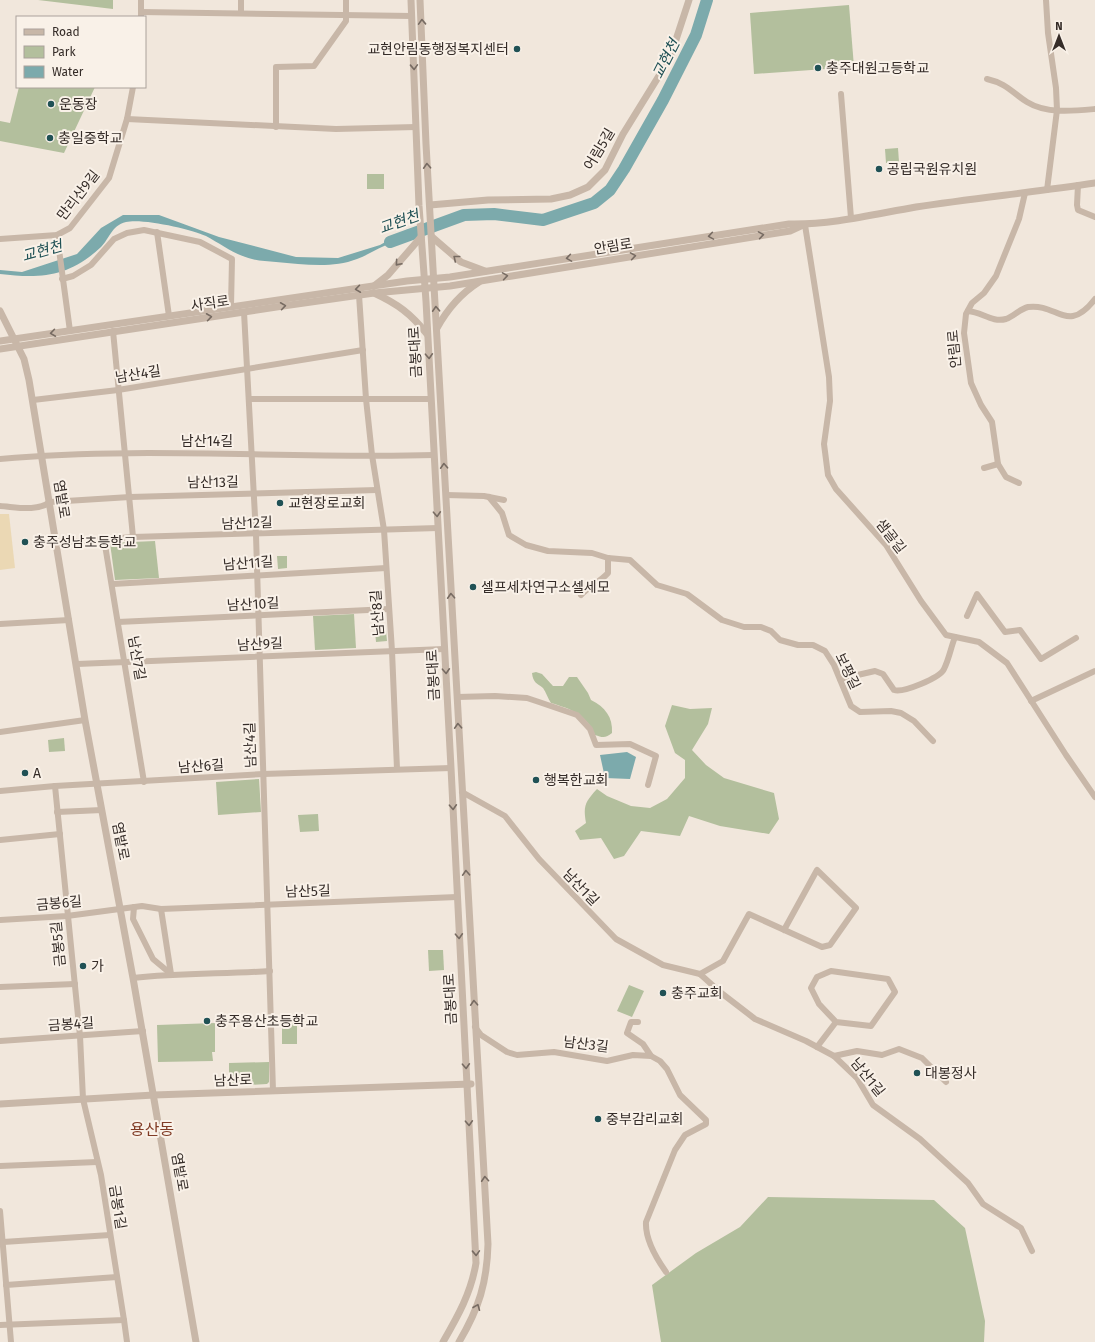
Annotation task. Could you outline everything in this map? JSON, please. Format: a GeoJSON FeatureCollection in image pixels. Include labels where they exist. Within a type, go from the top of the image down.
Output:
{"type":"FeatureCollection","features":[{"type":"Feature","properties":{"kind":"street"},"geometry":{"type":"LineString","coordinates":[[141,0],[141,14],[241,13],[412,16]]}},
{"type":"Feature","properties":{"kind":"street"},"geometry":{"type":"LineString","coordinates":[[241,0],[241,13]]}},
{"type":"Feature","properties":{"kind":"street"},"geometry":{"type":"LineString","coordinates":[[276,127],[276,67],[314,66],[346,21],[346,0]]}},
{"type":"Feature","properties":{"kind":"street","name":"금봉대로"},"geometry":{"type":"LineString","coordinates":[[411,0],[419,206],[428,334],[476,1263],[473,1279],[462,1310],[443,1342]]}},
{"type":"Feature","properties":{"kind":"street","name":"금봉대로"},"geometry":{"type":"LineString","coordinates":[[420,0],[478,1084],[486,1199],[487,1267],[480,1298],[475,1312],[459,1342]]}},
{"type":"Feature","properties":{"kind":"street","name":"어림5길"},"geometry":{"type":"LineString","coordinates":[[430,205],[488,200],[551,199],[570,195],[588,187],[605,170],[623,134],[670,58],[689,0]]}},
{"type":"Feature","properties":{"kind":"street"},"geometry":{"type":"LineString","coordinates":[[1046,0],[1048,33],[1056,88],[1057,110],[1047,190]]}},
{"type":"Feature","properties":{"kind":"street"},"geometry":{"type":"LineString","coordinates":[[987,79],[1006,85],[1028,103],[1045,109],[1057,110],[1095,108]]}},
{"type":"Feature","properties":{"kind":"street","name":"만리산9길"},"geometry":{"type":"LineString","coordinates":[[0,239],[57,235],[70,228],[109,178],[127,119],[133,88]]}},
{"type":"Feature","properties":{"kind":"street"},"geometry":{"type":"LineString","coordinates":[[841,94],[851,218]]}},
{"type":"Feature","properties":{"kind":"street"},"geometry":{"type":"LineString","coordinates":[[127,119],[276,127],[375,130],[416,127]]}},
{"type":"Feature","properties":{"kind":"street","name":"안림로"},"geometry":{"type":"LineString","coordinates":[[424,280],[789,224],[805,224],[851,218],[1095,182]]}},
{"type":"Feature","properties":{"kind":"street"},"geometry":{"type":"LineString","coordinates":[[1078,185],[1078,210],[1095,216]]}},
{"type":"Feature","properties":{"kind":"street","name":"안림로"},"geometry":{"type":"LineString","coordinates":[[998,464],[992,422],[981,405],[971,383],[964,333],[968,310],[972,303],[984,293],[996,276],[1019,218],[1025,193]]}},
{"type":"Feature","properties":{"kind":"street","name":"안림로"},"geometry":{"type":"LineString","coordinates":[[425,289],[790,231],[805,224]]}},
{"type":"Feature","properties":{"kind":"street","name":"샘골길"},"geometry":{"type":"LineString","coordinates":[[805,224],[829,376],[830,401],[824,444],[828,475],[836,489],[886,545],[920,601],[946,635],[979,642],[1007,663],[1095,796]]}},
{"type":"Feature","properties":{"kind":"street","name":"사직로"},"geometry":{"type":"LineString","coordinates":[[62,279],[73,276],[91,265],[114,239],[127,233],[144,230],[158,232],[200,242],[232,259],[231,306]]}},
{"type":"Feature","properties":{"kind":"street"},"geometry":{"type":"LineString","coordinates":[[158,232],[169,316]]}},
{"type":"Feature","properties":{"kind":"street"},"geometry":{"type":"LineString","coordinates":[[57,235],[70,331]]}},
{"type":"Feature","properties":{"kind":"street"},"geometry":{"type":"LineString","coordinates":[[421,237],[374,290],[395,302],[428,334]]}},
{"type":"Feature","properties":{"kind":"street"},"geometry":{"type":"LineString","coordinates":[[432,237],[461,262],[485,271]]}},
{"type":"Feature","properties":{"kind":"street","name":"사직로"},"geometry":{"type":"LineString","coordinates":[[0,349],[244,308],[374,290],[424,280]]}},
{"type":"Feature","properties":{"kind":"street"},"geometry":{"type":"LineString","coordinates":[[437,328],[447,310],[465,291],[482,280]]}},
{"type":"Feature","properties":{"kind":"street","name":"사직로"},"geometry":{"type":"LineString","coordinates":[[0,340],[70,331],[231,306],[244,308],[359,295],[374,290],[425,289]]}},
{"type":"Feature","properties":{"kind":"street"},"geometry":{"type":"LineString","coordinates":[[359,295],[366,399],[372,455]]}},
{"type":"Feature","properties":{"kind":"street"},"geometry":{"type":"LineString","coordinates":[[968,310],[983,314],[993,320],[1006,319],[1028,307],[1042,309],[1058,315],[1074,316],[1080,315],[1086,311],[1095,300]]}},
{"type":"Feature","properties":{"kind":"street","name":"남산4길"},"geometry":{"type":"LineString","coordinates":[[244,308],[256,535],[273,1091]]}},
{"type":"Feature","properties":{"kind":"street","name":"염밭로"},"geometry":{"type":"LineString","coordinates":[[0,311],[24,359],[33,400],[85,720],[143,1031],[196,1342]]}},
{"type":"Feature","properties":{"kind":"street"},"geometry":{"type":"LineString","coordinates":[[113,331],[133,538]]}},
{"type":"Feature","properties":{"kind":"street","name":"남산4길"},"geometry":{"type":"LineString","coordinates":[[33,400],[118,390],[363,350]]}},
{"type":"Feature","properties":{"kind":"street"},"geometry":{"type":"LineString","coordinates":[[249,399],[431,399]]}},
{"type":"Feature","properties":{"kind":"street","name":"남산14길"},"geometry":{"type":"LineString","coordinates":[[0,459],[42,455],[124,452],[434,455]]}},
{"type":"Feature","properties":{"kind":"street","name":"남산8길"},"geometry":{"type":"LineString","coordinates":[[372,455],[384,530],[392,651],[396,769]]}},
{"type":"Feature","properties":{"kind":"street"},"geometry":{"type":"LineString","coordinates":[[984,468],[998,464],[1006,477],[1019,483]]}},
{"type":"Feature","properties":{"kind":"street","name":"남산13길"},"geometry":{"type":"LineString","coordinates":[[0,506],[33,508],[44,506],[50,502],[130,496],[377,490]]}},
{"type":"Feature","properties":{"kind":"street"},"geometry":{"type":"LineString","coordinates":[[446,495],[489,497],[504,500]]}},
{"type":"Feature","properties":{"kind":"street","name":"보평길"},"geometry":{"type":"LineString","coordinates":[[489,497],[502,513],[509,535],[526,545],[548,551],[592,553],[608,558],[630,560],[657,584],[687,594],[722,620],[744,627],[761,627],[771,631],[780,640],[798,645],[813,645],[825,651],[840,679],[851,706],[860,712],[891,711],[901,713],[914,721],[933,741]]}},
{"type":"Feature","properties":{"kind":"street","name":"남산12길"},"geometry":{"type":"LineString","coordinates":[[56,543],[104,539],[438,528]]}},
{"type":"Feature","properties":{"kind":"street","name":"남산7길"},"geometry":{"type":"LineString","coordinates":[[104,539],[113,584],[144,782]]}},
{"type":"Feature","properties":{"kind":"street"},"geometry":{"type":"LineString","coordinates":[[581,595],[602,580],[608,573],[608,558]]}},
{"type":"Feature","properties":{"kind":"street","name":"남산11길"},"geometry":{"type":"LineString","coordinates":[[113,584],[257,574],[386,568]]}},
{"type":"Feature","properties":{"kind":"street"},"geometry":{"type":"LineString","coordinates":[[967,616],[977,594],[1005,632],[1020,630],[1041,659],[1076,638]]}},
{"type":"Feature","properties":{"kind":"street","name":"남산10길"},"geometry":{"type":"LineString","coordinates":[[118,622],[389,609]]}},
{"type":"Feature","properties":{"kind":"street"},"geometry":{"type":"LineString","coordinates":[[0,624],[69,620]]}},
{"type":"Feature","properties":{"kind":"street"},"geometry":{"type":"LineString","coordinates":[[840,679],[875,671],[883,674],[894,690],[900,691],[913,687],[930,680],[944,670],[954,636]]}},
{"type":"Feature","properties":{"kind":"street","name":"남산9길"},"geometry":{"type":"LineString","coordinates":[[77,664],[444,649]]}},
{"type":"Feature","properties":{"kind":"street"},"geometry":{"type":"LineString","coordinates":[[1031,701],[1095,670]]}},
{"type":"Feature","properties":{"kind":"street"},"geometry":{"type":"LineString","coordinates":[[457,697],[495,696],[527,698],[577,715],[590,729],[596,745],[630,744],[656,756],[648,785]]}},
{"type":"Feature","properties":{"kind":"street"},"geometry":{"type":"LineString","coordinates":[[0,732],[85,720]]}},
{"type":"Feature","properties":{"kind":"street","name":"남산6길"},"geometry":{"type":"LineString","coordinates":[[0,791],[55,786],[263,774],[451,768]]}},
{"type":"Feature","properties":{"kind":"street","name":"금봉5길"},"geometry":{"type":"LineString","coordinates":[[55,786],[80,1036],[83,1099]]}},
{"type":"Feature","properties":{"kind":"street","name":"남산1길"},"geometry":{"type":"LineString","coordinates":[[462,792],[505,816],[539,859],[616,939],[663,965],[700,974],[720,992],[755,1019],[834,1056],[857,1078],[873,1105],[925,1144],[968,1183],[983,1204],[1021,1228],[1032,1251]]}},
{"type":"Feature","properties":{"kind":"street"},"geometry":{"type":"LineString","coordinates":[[58,812],[102,810]]}},
{"type":"Feature","properties":{"kind":"street"},"geometry":{"type":"LineString","coordinates":[[0,840],[60,834]]}},
{"type":"Feature","properties":{"kind":"street"},"geometry":{"type":"LineString","coordinates":[[700,974],[723,961],[749,914],[784,930],[822,947],[830,945],[856,908],[817,870],[784,930]]}},
{"type":"Feature","properties":{"kind":"street","name":"남산5길"},"geometry":{"type":"LineString","coordinates":[[120,908],[142,906],[160,909],[457,897]]}},
{"type":"Feature","properties":{"kind":"street"},"geometry":{"type":"LineString","coordinates":[[134,907],[133,918],[152,959],[171,974]]}},
{"type":"Feature","properties":{"kind":"street","name":"금봉6길"},"geometry":{"type":"LineString","coordinates":[[0,920],[68,916],[120,908]]}},
{"type":"Feature","properties":{"kind":"street"},"geometry":{"type":"LineString","coordinates":[[160,909],[171,974]]}},
{"type":"Feature","properties":{"kind":"street"},"geometry":{"type":"LineString","coordinates":[[133,978],[171,974],[214,974],[270,971]]}},
{"type":"Feature","properties":{"kind":"street"},"geometry":{"type":"LineString","coordinates":[[831,971],[888,979],[895,992],[871,1026],[836,1022],[819,1004],[811,988],[816,977],[831,971]]}},
{"type":"Feature","properties":{"kind":"street"},"geometry":{"type":"LineString","coordinates":[[0,987],[75,984]]}},
{"type":"Feature","properties":{"kind":"street","name":"남산3길"},"geometry":{"type":"LineString","coordinates":[[638,1022],[631,1022],[627,1033],[643,1044],[651,1056]]}},
{"type":"Feature","properties":{"kind":"street"},"geometry":{"type":"LineString","coordinates":[[817,1047],[836,1022]]}},
{"type":"Feature","properties":{"kind":"street","name":"남산3길"},"geometry":{"type":"LineString","coordinates":[[475,1027],[482,1035],[506,1052],[518,1055],[554,1052],[607,1061],[633,1056],[651,1056]]}},
{"type":"Feature","properties":{"kind":"street","name":"금봉4길"},"geometry":{"type":"LineString","coordinates":[[0,1041],[143,1031]]}},
{"type":"Feature","properties":{"kind":"street"},"geometry":{"type":"LineString","coordinates":[[834,1056],[857,1051],[882,1055],[899,1049],[922,1058],[946,1082]]}},
{"type":"Feature","properties":{"kind":"street"},"geometry":{"type":"LineString","coordinates":[[651,1056],[660,1061],[667,1069],[680,1095],[706,1120],[706,1124],[685,1135],[675,1150],[646,1222],[646,1230],[650,1244],[666,1272]]}},
{"type":"Feature","properties":{"kind":"street","name":"남산로"},"geometry":{"type":"LineString","coordinates":[[0,1104],[154,1095],[478,1084]]}},
{"type":"Feature","properties":{"kind":"street","name":"금봉1길"},"geometry":{"type":"LineString","coordinates":[[83,1099],[97,1162],[127,1342]]}},
{"type":"Feature","properties":{"kind":"street"},"geometry":{"type":"LineString","coordinates":[[0,1166],[97,1162]]}},
{"type":"Feature","properties":{"kind":"street"},"geometry":{"type":"LineString","coordinates":[[0,1211],[11,1342]]}},
{"type":"Feature","properties":{"kind":"street"},"geometry":{"type":"LineString","coordinates":[[3,1242],[110,1236]]}},
{"type":"Feature","properties":{"kind":"street"},"geometry":{"type":"LineString","coordinates":[[6,1285],[117,1277]]}},
{"type":"Feature","properties":{"kind":"street"},"geometry":{"type":"LineString","coordinates":[[0,1324],[124,1320]]}},
{"type":"Feature","properties":{"kind":"green space"},"geometry":{"type":"Polygon","coordinates":[[[38,0],[113,0],[113,9],[38,0]]]}},
{"type":"Feature","properties":{"kind":"green space"},"geometry":{"type":"Polygon","coordinates":[[[849,5],[854,67],[754,74],[750,13],[849,5]]]}},
{"type":"Feature","properties":{"kind":"green space","name":"운동장"},"geometry":{"type":"Polygon","coordinates":[[[19,88],[95,88],[64,153],[0,141],[0,121],[10,123],[19,88]]]}},
{"type":"Feature","properties":{"kind":"green space"},"geometry":{"type":"Polygon","coordinates":[[[898,148],[899,162],[886,163],[885,149],[898,148]]]}},
{"type":"Feature","properties":{"kind":"green space"},"geometry":{"type":"Polygon","coordinates":[[[367,174],[384,174],[384,189],[367,189],[367,174]]]}},
{"type":"Feature","properties":{"kind":"green space"},"geometry":{"type":"Polygon","coordinates":[[[155,541],[159,578],[115,580],[110,543],[155,541]]]}},
{"type":"Feature","properties":{"kind":"green space"},"geometry":{"type":"Polygon","coordinates":[[[277,556],[287,556],[287,568],[278,569],[277,556]]]}},
{"type":"Feature","properties":{"kind":"green space"},"geometry":{"type":"Polygon","coordinates":[[[354,614],[356,648],[315,650],[313,616],[354,614]]]}},
{"type":"Feature","properties":{"kind":"green space"},"geometry":{"type":"Polygon","coordinates":[[[375,631],[386,631],[387,641],[376,642],[375,631]]]}},
{"type":"Feature","properties":{"kind":"green space"},"geometry":{"type":"Polygon","coordinates":[[[536,672],[542,674],[553,686],[563,686],[569,677],[577,677],[591,700],[604,709],[607,713],[611,722],[612,733],[604,737],[595,735],[587,722],[577,713],[551,703],[543,688],[533,679],[532,673],[536,672]]]}},
{"type":"Feature","properties":{"kind":"green space"},"geometry":{"type":"Polygon","coordinates":[[[672,705],[690,709],[712,708],[708,724],[692,750],[706,765],[724,778],[774,793],[779,819],[769,834],[720,826],[689,816],[680,836],[641,831],[624,856],[614,859],[601,838],[580,840],[575,831],[586,823],[586,804],[597,789],[607,796],[631,806],[650,808],[667,799],[685,778],[685,760],[675,753],[665,726],[672,705]]]}},
{"type":"Feature","properties":{"kind":"green space"},"geometry":{"type":"Polygon","coordinates":[[[64,738],[65,751],[49,752],[48,740],[64,738]]]}},
{"type":"Feature","properties":{"kind":"green space"},"geometry":{"type":"Polygon","coordinates":[[[259,779],[261,812],[218,815],[216,782],[259,779]]]}},
{"type":"Feature","properties":{"kind":"green space"},"geometry":{"type":"Polygon","coordinates":[[[318,814],[319,831],[300,832],[298,815],[318,814]]]}},
{"type":"Feature","properties":{"kind":"green space"},"geometry":{"type":"Polygon","coordinates":[[[428,950],[443,950],[444,970],[429,971],[428,950]]]}},
{"type":"Feature","properties":{"kind":"green space"},"geometry":{"type":"Polygon","coordinates":[[[629,985],[644,991],[632,1017],[617,1011],[629,985]]]}},
{"type":"Feature","properties":{"kind":"green space"},"geometry":{"type":"Polygon","coordinates":[[[282,1014],[297,1014],[297,1044],[282,1044],[282,1014]]]}},
{"type":"Feature","properties":{"kind":"green space"},"geometry":{"type":"Polygon","coordinates":[[[215,1023],[215,1052],[212,1052],[213,1061],[158,1062],[157,1025],[215,1023]]]}},
{"type":"Feature","properties":{"kind":"green space"},"geometry":{"type":"Polygon","coordinates":[[[269,1062],[269,1082],[267,1084],[229,1086],[229,1063],[269,1062]]]}},
{"type":"Feature","properties":{"kind":"green space"},"geometry":{"type":"Polygon","coordinates":[[[768,1197],[934,1200],[965,1228],[985,1321],[984,1342],[661,1342],[652,1285],[696,1253],[740,1227],[768,1197]]]}},
{"type":"Feature","properties":{"kind":"sand"},"geometry":{"type":"Polygon","coordinates":[[[0,514],[9,514],[15,568],[0,570],[0,514]]]}},
{"type":"Feature","properties":{"kind":"water"},"geometry":{"type":"Polygon","coordinates":[[[123,215],[159,215],[219,237],[296,257],[338,258],[380,245],[408,229],[404,239],[398,240],[363,257],[337,264],[317,265],[255,260],[240,255],[199,233],[178,227],[133,221],[117,226],[101,247],[77,265],[66,270],[42,276],[15,276],[0,274],[0,270],[22,272],[77,254],[101,228],[123,215]]]}},
{"type":"Feature","properties":{"kind":"water"},"geometry":{"type":"Polygon","coordinates":[[[627,752],[636,757],[630,779],[605,778],[600,755],[627,752]]]}},
{"type":"Feature","properties":{"kind":"waterway","name":"교현천"},"geometry":{"type":"LineString","coordinates":[[390,242],[464,215],[494,214],[543,220],[594,203],[610,190],[624,169],[663,100],[696,35],[707,0]]}},
{"type":"Feature","properties":{"kind":"place","name":"교현안림동행정복지센터"},"geometry":{"type":"Point","coordinates":[517,49]}},
{"type":"Feature","properties":{"kind":"place","name":"충주대원고등학교"},"geometry":{"type":"Point","coordinates":[818,68]}},
{"type":"Feature","properties":{"kind":"place","name":"운동장"},"geometry":{"type":"Point","coordinates":[51,104]}},
{"type":"Feature","properties":{"kind":"place","name":"충일중학교"},"geometry":{"type":"Point","coordinates":[50,138]}},
{"type":"Feature","properties":{"kind":"place","name":"공립국원유치원"},"geometry":{"type":"Point","coordinates":[879,169]}},
{"type":"Feature","properties":{"kind":"place","name":"교현장로교회"},"geometry":{"type":"Point","coordinates":[280,503]}},
{"type":"Feature","properties":{"kind":"place","name":"충주성남초등학교"},"geometry":{"type":"Point","coordinates":[25,542]}},
{"type":"Feature","properties":{"kind":"place","name":"셀프세차연구소셀세모"},"geometry":{"type":"Point","coordinates":[473,587]}},
{"type":"Feature","properties":{"kind":"place","name":"A"},"geometry":{"type":"Point","coordinates":[25,773]}},
{"type":"Feature","properties":{"kind":"place","name":"행복한교회"},"geometry":{"type":"Point","coordinates":[536,780]}},
{"type":"Feature","properties":{"kind":"place","name":"가"},"geometry":{"type":"Point","coordinates":[83,966]}},
{"type":"Feature","properties":{"kind":"place","name":"충주교회"},"geometry":{"type":"Point","coordinates":[663,993]}},
{"type":"Feature","properties":{"kind":"place","name":"충주용산초등학교"},"geometry":{"type":"Point","coordinates":[207,1021]}},
{"type":"Feature","properties":{"kind":"place","name":"대봉정사"},"geometry":{"type":"Point","coordinates":[917,1073]}},
{"type":"Feature","properties":{"kind":"place","name":"중부감리교회"},"geometry":{"type":"Point","coordinates":[598,1119]}},
{"type":"Feature","properties":{"kind":"district","name":"용산동"},"geometry":{"type":"Point","coordinates":[152,1129]}}]}
